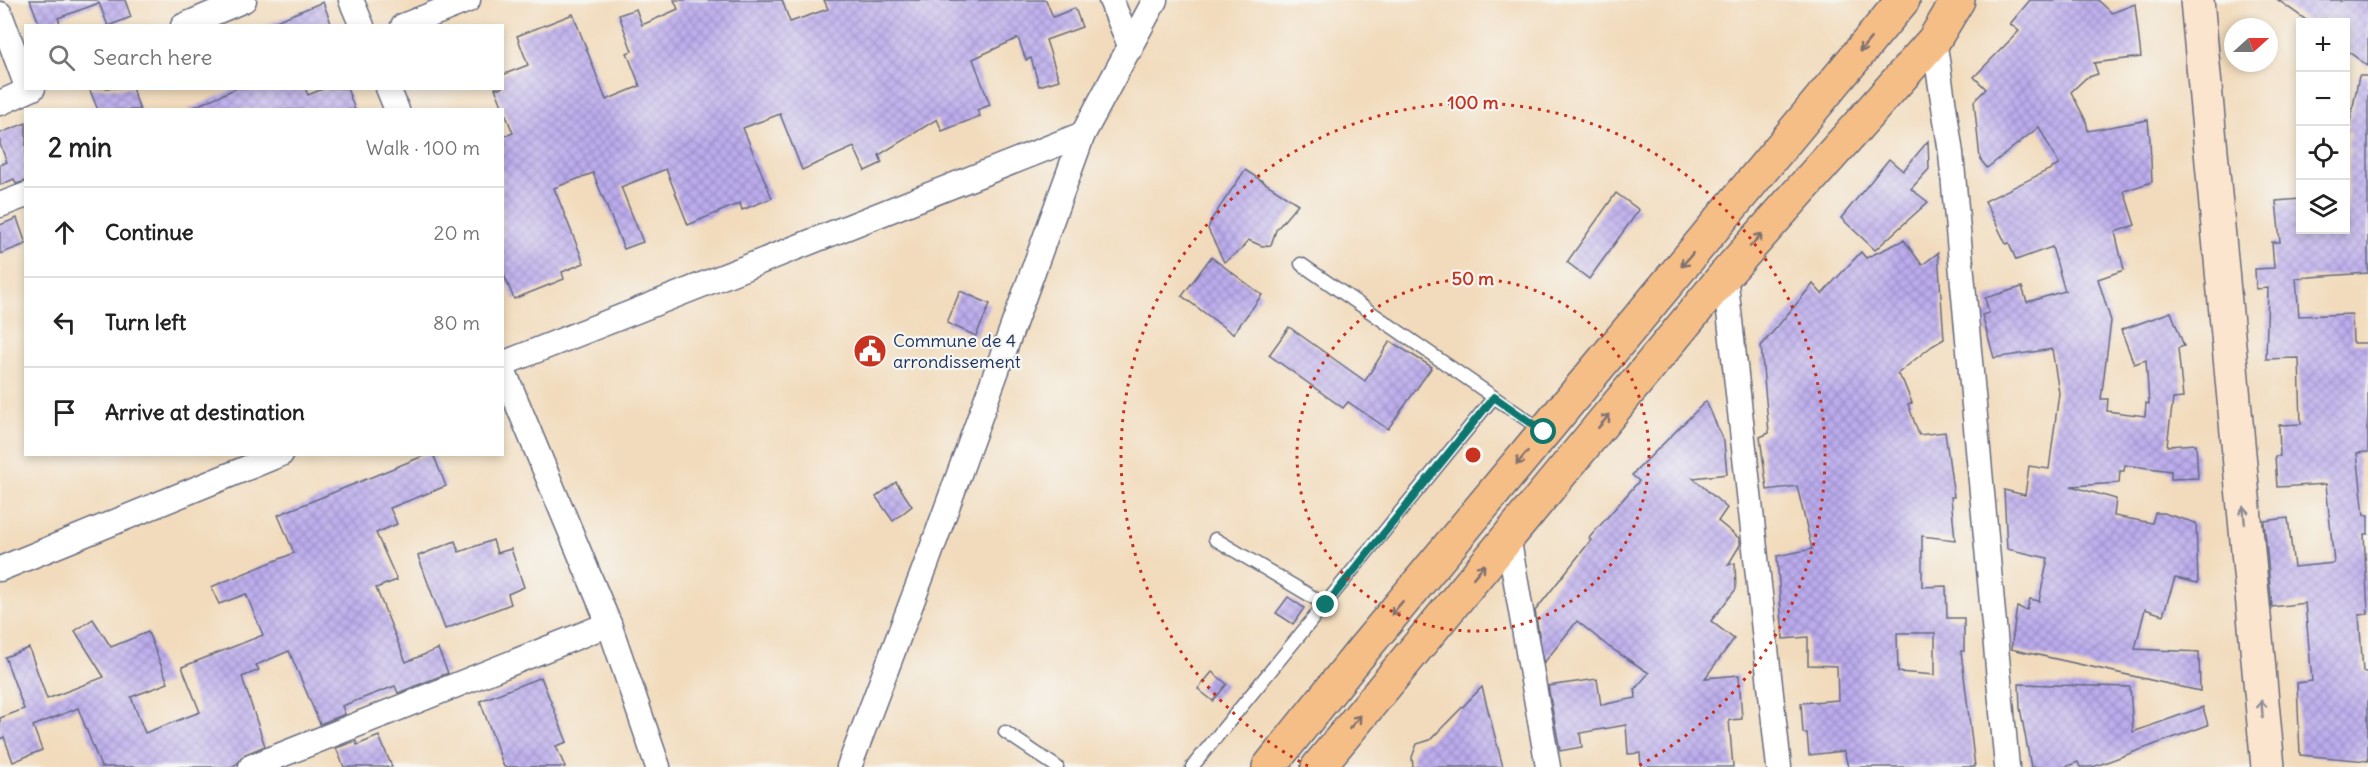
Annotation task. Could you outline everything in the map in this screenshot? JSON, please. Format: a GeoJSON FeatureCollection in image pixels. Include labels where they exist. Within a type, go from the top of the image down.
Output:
{"type":"FeatureCollection","features":[{"type":"Feature","properties":{"kind":"highway"},"geometry":{"type":"LineString","coordinates":[[1269,767],[1903,0]]}},
{"type":"Feature","properties":{"kind":"highway"},"geometry":{"type":"LineString","coordinates":[[1318,767],[1725,275],[1934,40],[1958,0]]}},
{"type":"Feature","properties":{"kind":"street"},"geometry":{"type":"LineString","coordinates":[[188,24],[244,0]]}},
{"type":"Feature","properties":{"kind":"street"},"geometry":{"type":"LineString","coordinates":[[351,0],[361,24]]}},
{"type":"Feature","properties":{"kind":"street"},"geometry":{"type":"LineString","coordinates":[[408,24],[468,0]]}},
{"type":"Feature","properties":{"kind":"street"},"geometry":{"type":"LineString","coordinates":[[1111,0],[1131,48]]}},
{"type":"Feature","properties":{"kind":"street"},"geometry":{"type":"LineString","coordinates":[[849,767],[927,562],[1083,134],[1155,0]]}},
{"type":"Feature","properties":{"kind":"street"},"geometry":{"type":"LineString","coordinates":[[2177,0],[2245,767]]}},
{"type":"Feature","properties":{"kind":"street"},"geometry":{"type":"LineString","coordinates":[[2197,0],[2268,767]]}},
{"type":"Feature","properties":{"kind":"street"},"geometry":{"type":"LineString","coordinates":[[0,14],[24,76]]}},
{"type":"Feature","properties":{"kind":"street"},"geometry":{"type":"LineString","coordinates":[[1934,40],[1951,153],[2007,767]]}},
{"type":"Feature","properties":{"kind":"street"},"geometry":{"type":"LineString","coordinates":[[389,90],[396,108]]}},
{"type":"Feature","properties":{"kind":"street"},"geometry":{"type":"LineString","coordinates":[[0,103],[30,92]]}},
{"type":"Feature","properties":{"kind":"street"},"geometry":{"type":"LineString","coordinates":[[504,364],[1083,134]]}},
{"type":"Feature","properties":{"kind":"street"},"geometry":{"type":"LineString","coordinates":[[0,205],[24,196]]}},
{"type":"Feature","properties":{"kind":"street"},"geometry":{"type":"LineString","coordinates":[[1725,275],[1779,767]]}},
{"type":"Feature","properties":{"kind":"street"},"geometry":{"type":"LineString","coordinates":[[504,370],[609,624],[658,767]]}},
{"type":"Feature","properties":{"kind":"street"},"geometry":{"type":"LineString","coordinates":[[0,569],[276,456]]}},
{"type":"Feature","properties":{"kind":"street"},"geometry":{"type":"LineString","coordinates":[[1509,536],[1548,767]]}},
{"type":"Feature","properties":{"kind":"street"},"geometry":{"type":"LineString","coordinates":[[251,767],[609,624]]}},
{"type":"Feature","properties":{"kind":"lane"},"geometry":{"type":"LineString","coordinates":[[1301,264],[1544,432]]}},
{"type":"Feature","properties":{"kind":"lane"},"geometry":{"type":"LineString","coordinates":[[1192,767],[1494,397]]}},
{"type":"Feature","properties":{"kind":"lane"},"geometry":{"type":"LineString","coordinates":[[1215,539],[1326,605]]}},
{"type":"Feature","properties":{"kind":"lane"},"geometry":{"type":"LineString","coordinates":[[1005,732],[1057,767]]}},
{"type":"Feature","properties":{"kind":"building"},"geometry":{"type":"Polygon","coordinates":[[[30,0],[125,0],[131,17],[107,24],[99,3],[58,18],[60,24],[39,24],[30,0]]]}},
{"type":"Feature","properties":{"kind":"building"},"geometry":{"type":"Polygon","coordinates":[[[674,0],[782,0],[790,22],[828,9],[824,0],[1046,0],[1053,17],[1075,8],[1082,27],[1046,40],[1059,80],[1039,86],[1031,58],[1026,60],[1018,38],[973,59],[990,105],[977,110],[980,116],[942,131],[937,119],[879,155],[882,163],[865,171],[854,147],[802,170],[780,114],[743,128],[772,198],[742,210],[740,203],[688,225],[666,169],[621,187],[643,242],[624,249],[593,173],[554,188],[584,263],[562,272],[564,279],[514,299],[504,275],[504,136],[513,133],[496,90],[504,90],[504,74],[528,65],[517,36],[573,14],[606,100],[640,86],[627,53],[632,51],[619,15],[636,9],[642,25],[678,9],[674,0]]]}},
{"type":"Feature","properties":{"kind":"building"},"geometry":{"type":"Polygon","coordinates":[[[2030,0],[2098,0],[2112,13],[2135,4],[2141,57],[2094,63],[2098,74],[2086,78],[2071,92],[2086,121],[2088,131],[2148,120],[2152,182],[2124,191],[2135,225],[2115,232],[2124,270],[2098,279],[2111,321],[2101,399],[2108,399],[2107,411],[2145,416],[2146,403],[2149,404],[2146,360],[2134,364],[2121,330],[2171,312],[2184,346],[2178,348],[2183,398],[2173,399],[2167,446],[2196,444],[2198,478],[2171,479],[2171,471],[2125,465],[2124,471],[2120,471],[2119,483],[2071,486],[2116,499],[2114,516],[2152,523],[2155,513],[2163,513],[2196,523],[2198,583],[2175,578],[2163,615],[2145,609],[2135,649],[2199,652],[2200,691],[2011,649],[2017,607],[2027,610],[2030,599],[2039,601],[2048,558],[2007,549],[2004,490],[2025,495],[2029,466],[2049,469],[2059,393],[2052,349],[1994,358],[1982,315],[1989,313],[1985,298],[2022,287],[2027,302],[2065,291],[2052,247],[2016,260],[1985,201],[2059,165],[2039,127],[1987,168],[1980,159],[1974,101],[1986,89],[1974,77],[2019,31],[2010,24],[2030,0]]]}},
{"type":"Feature","properties":{"kind":"building"},"geometry":{"type":"Polygon","coordinates":[[[2278,0],[2368,0],[2368,66],[2350,53],[2350,18],[2303,18],[2278,0]]]}},
{"type":"Feature","properties":{"kind":"building"},"geometry":{"type":"Polygon","coordinates":[[[323,2],[331,24],[268,24],[323,2]]]}},
{"type":"Feature","properties":{"kind":"building"},"geometry":{"type":"Polygon","coordinates":[[[2359,76],[2368,76],[2368,273],[2296,278],[2299,316],[2352,314],[2353,343],[2368,343],[2368,452],[2357,453],[2364,515],[2368,515],[2368,534],[2364,534],[2368,614],[2359,615],[2363,672],[2368,672],[2368,761],[2300,755],[2297,683],[2312,681],[2305,603],[2272,607],[2264,521],[2288,518],[2294,567],[2334,563],[2326,484],[2277,487],[2275,456],[2280,456],[2279,425],[2301,424],[2299,358],[2266,359],[2268,288],[2256,289],[2255,269],[2274,268],[2272,242],[2280,242],[2276,201],[2296,199],[2296,234],[2350,234],[2350,122],[2359,76]]]}},
{"type":"Feature","properties":{"kind":"building"},"geometry":{"type":"Polygon","coordinates":[[[90,90],[133,90],[139,108],[97,108],[90,90]]]}},
{"type":"Feature","properties":{"kind":"building"},"geometry":{"type":"Polygon","coordinates":[[[232,90],[306,90],[308,95],[320,90],[348,90],[354,108],[192,108],[232,90]]]}},
{"type":"Feature","properties":{"kind":"building"},"geometry":{"type":"Polygon","coordinates":[[[24,124],[24,182],[16,184],[14,179],[0,185],[0,165],[7,162],[0,144],[0,133],[24,124]]]}},
{"type":"Feature","properties":{"kind":"building"},"geometry":{"type":"Polygon","coordinates":[[[1928,141],[1929,169],[1911,189],[1928,202],[1875,250],[1841,218],[1889,159],[1903,171],[1928,141]]]}},
{"type":"Feature","properties":{"kind":"building"},"geometry":{"type":"Polygon","coordinates":[[[1245,170],[1298,204],[1276,230],[1271,245],[1262,246],[1248,240],[1241,250],[1224,262],[1208,229],[1211,220],[1245,170]]]}},
{"type":"Feature","properties":{"kind":"building"},"geometry":{"type":"Polygon","coordinates":[[[1616,193],[1639,210],[1589,279],[1567,262],[1616,193]]]}},
{"type":"Feature","properties":{"kind":"building"},"geometry":{"type":"Polygon","coordinates":[[[17,218],[24,245],[0,254],[0,225],[17,218]]]}},
{"type":"Feature","properties":{"kind":"building"},"geometry":{"type":"Polygon","coordinates":[[[1904,240],[1922,265],[1938,253],[1944,339],[1897,374],[1903,381],[1912,403],[1908,404],[1919,435],[1945,432],[1954,497],[1951,497],[1955,540],[1922,536],[1922,587],[1946,586],[1947,618],[1964,618],[1964,651],[1961,651],[1975,767],[1848,767],[1844,751],[1809,755],[1807,733],[1803,733],[1801,703],[1838,700],[1837,666],[1808,665],[1808,637],[1783,639],[1777,556],[1812,549],[1797,486],[1767,490],[1760,437],[1769,433],[1761,346],[1813,284],[1822,294],[1861,252],[1866,258],[1904,240]],[[1897,633],[1898,672],[1935,675],[1935,633],[1897,633]]]}},
{"type":"Feature","properties":{"kind":"building"},"geometry":{"type":"Polygon","coordinates":[[[1211,257],[1262,295],[1233,334],[1182,296],[1211,257]]]}},
{"type":"Feature","properties":{"kind":"building"},"geometry":{"type":"Polygon","coordinates":[[[960,291],[990,304],[976,336],[947,323],[960,291]]]}},
{"type":"Feature","properties":{"kind":"building"},"geometry":{"type":"Polygon","coordinates":[[[1289,327],[1365,381],[1390,341],[1432,367],[1388,429],[1348,402],[1343,408],[1269,355],[1289,327]]]}},
{"type":"Feature","properties":{"kind":"building"},"geometry":{"type":"Polygon","coordinates":[[[1706,401],[1724,442],[1727,474],[1693,478],[1727,508],[1718,521],[1740,539],[1740,545],[1728,565],[1735,563],[1736,589],[1711,621],[1734,639],[1705,678],[1739,675],[1742,719],[1729,720],[1733,767],[1641,767],[1640,753],[1628,754],[1626,725],[1580,733],[1582,747],[1560,751],[1548,686],[1597,679],[1601,705],[1636,698],[1635,689],[1649,673],[1609,647],[1577,621],[1544,663],[1535,611],[1591,540],[1589,538],[1639,481],[1632,475],[1706,401]]]}},
{"type":"Feature","properties":{"kind":"building"},"geometry":{"type":"Polygon","coordinates":[[[423,456],[434,456],[446,486],[390,508],[397,524],[376,533],[397,580],[376,588],[406,662],[438,649],[448,673],[398,693],[395,686],[342,706],[345,714],[320,724],[289,651],[256,665],[259,670],[242,677],[265,746],[245,754],[237,764],[231,767],[101,767],[78,708],[33,726],[42,750],[13,762],[4,737],[0,739],[0,718],[24,709],[5,657],[29,648],[47,699],[104,677],[75,631],[93,619],[111,647],[148,632],[168,683],[131,697],[145,733],[200,712],[182,667],[263,635],[246,594],[219,604],[211,587],[294,553],[278,515],[423,456]]]}},
{"type":"Feature","properties":{"kind":"building"},"geometry":{"type":"Polygon","coordinates":[[[896,482],[912,506],[893,521],[876,497],[896,482]]]}},
{"type":"Feature","properties":{"kind":"building"},"geometry":{"type":"Polygon","coordinates":[[[493,540],[497,553],[511,549],[524,587],[508,594],[511,604],[445,629],[418,556],[455,541],[459,552],[493,540]]]}},
{"type":"Feature","properties":{"kind":"building"},"geometry":{"type":"Polygon","coordinates":[[[1288,597],[1304,608],[1293,624],[1276,613],[1288,597]]]}},
{"type":"Feature","properties":{"kind":"building"},"geometry":{"type":"Polygon","coordinates":[[[1212,672],[1227,684],[1213,701],[1198,689],[1212,672]]]}},
{"type":"Feature","properties":{"kind":"building"},"geometry":{"type":"Polygon","coordinates":[[[541,677],[567,742],[556,746],[565,767],[504,767],[480,701],[541,677]]]}},
{"type":"Feature","properties":{"kind":"building"},"geometry":{"type":"Polygon","coordinates":[[[2019,684],[2130,687],[2133,732],[2203,707],[2208,725],[2093,767],[2080,767],[2078,762],[2065,767],[2031,767],[2020,708],[2019,684]]]}},
{"type":"Feature","properties":{"kind":"building"},"geometry":{"type":"Polygon","coordinates":[[[1482,687],[1503,767],[1413,767],[1412,757],[1417,744],[1430,740],[1482,687]]]}},
{"type":"Feature","properties":{"kind":"building"},"geometry":{"type":"Polygon","coordinates":[[[379,736],[392,767],[344,767],[336,748],[356,741],[357,745],[379,736]]]}},
{"type":"Feature","properties":{"kind":"place","name":"Commune de 4 arrondissement"},"geometry":{"type":"Point","coordinates":[870,351]}},
{"type":"Feature","properties":{"kind":"route"},"geometry":{"type":"LineString","coordinates":[[1326,605],[1494,397],[1544,432]]}}]}
